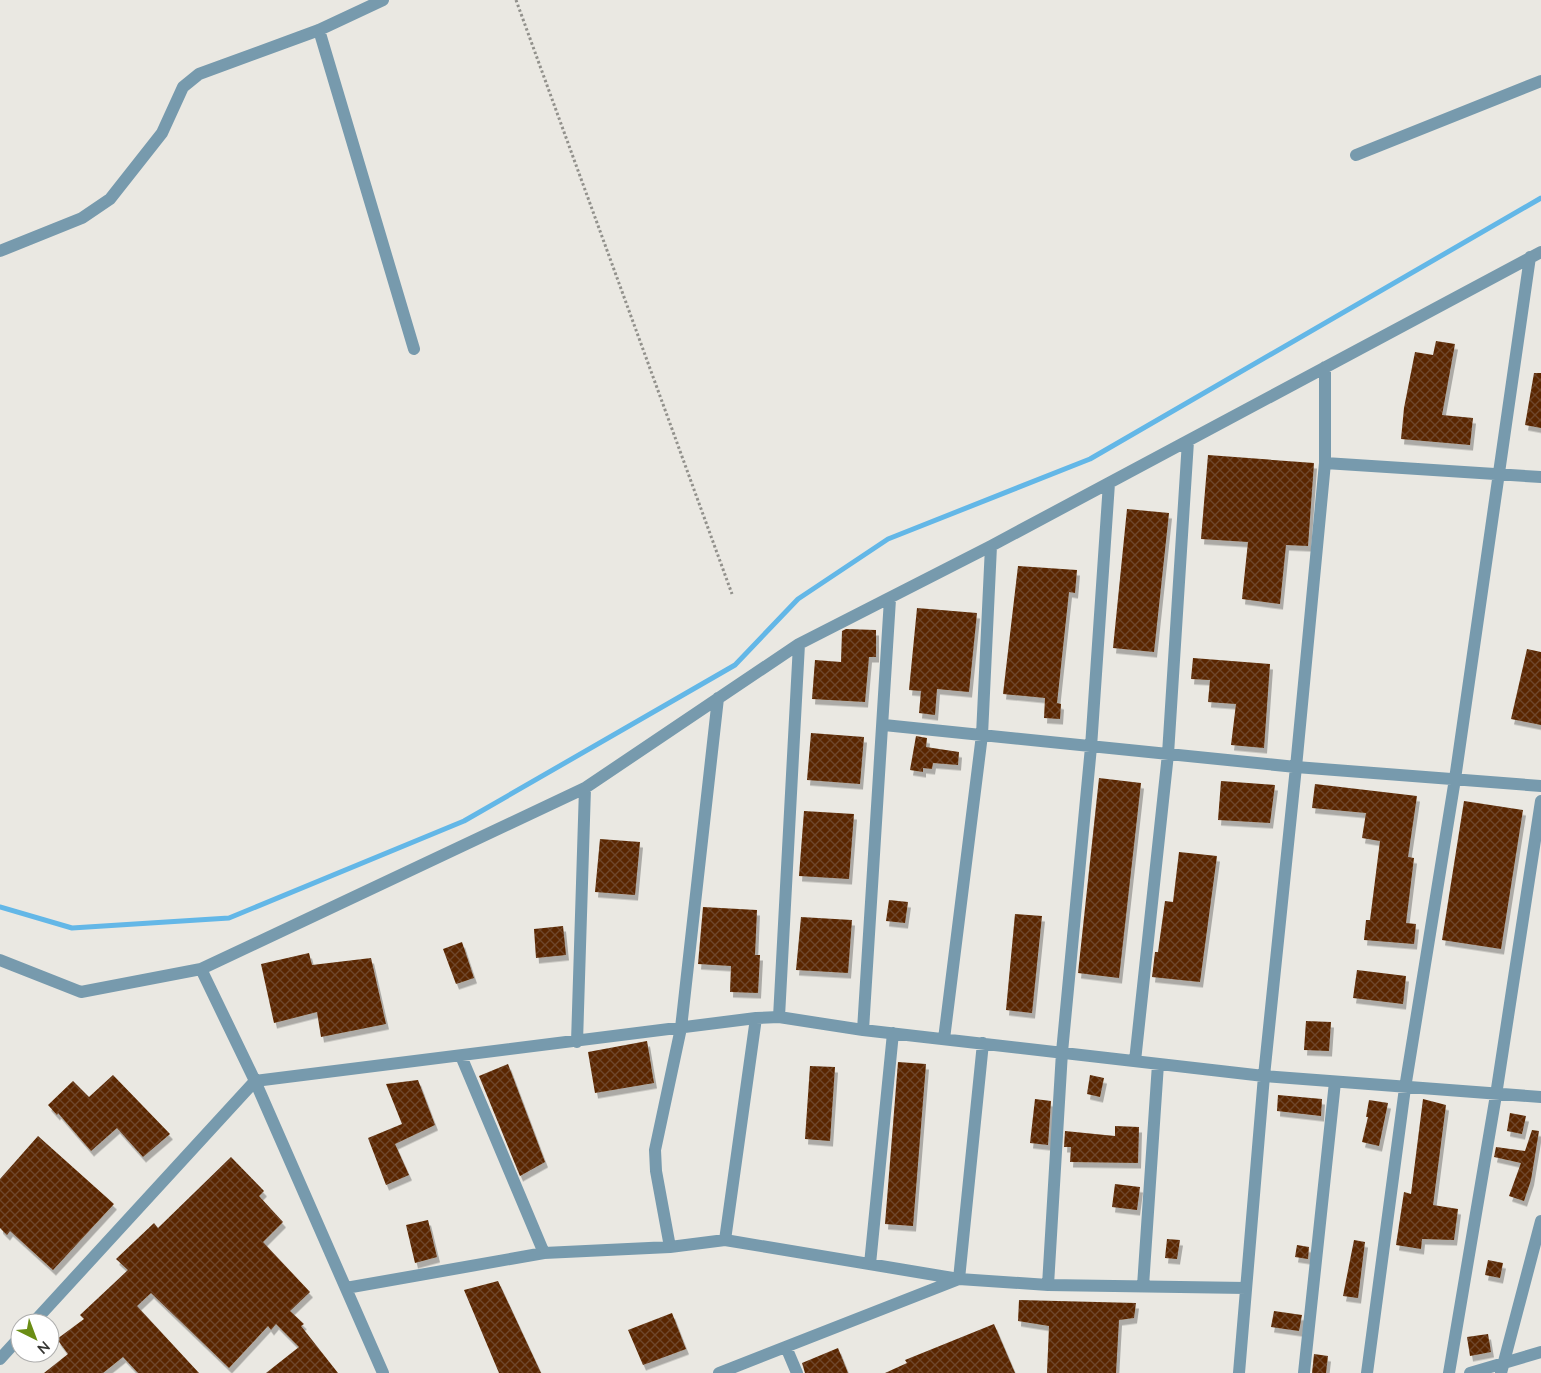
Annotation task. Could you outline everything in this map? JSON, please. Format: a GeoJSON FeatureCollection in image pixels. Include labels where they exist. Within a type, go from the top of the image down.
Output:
{"type":"FeatureCollection","features":[{"type":"Feature","properties":{"kind":"street"},"geometry":{"type":"LineString","coordinates":[[0,252],[82,218],[110,198],[162,133],[183,87],[199,74],[318,30],[384,0]]}},
{"type":"Feature","properties":{"kind":"street"},"geometry":{"type":"LineString","coordinates":[[318,30],[414,349]]}},
{"type":"Feature","properties":{"kind":"street"},"geometry":{"type":"LineString","coordinates":[[1356,155],[1541,81]]}},
{"type":"Feature","properties":{"kind":"street"},"geometry":{"type":"LineString","coordinates":[[0,960],[81,992],[202,969],[585,788],[799,644],[991,546],[1535,255]]}},
{"type":"Feature","properties":{"kind":"street"},"geometry":{"type":"LineString","coordinates":[[1367,1373],[1405,1088],[1455,779],[1535,255]]}},
{"type":"Feature","properties":{"kind":"street"},"geometry":{"type":"LineString","coordinates":[[1239,1373],[1264,1076],[1325,464],[1325,367]]}},
{"type":"Feature","properties":{"kind":"street"},"geometry":{"type":"LineString","coordinates":[[1135,1061],[1168,754],[1188,440]]}},
{"type":"Feature","properties":{"kind":"street"},"geometry":{"type":"LineString","coordinates":[[1325,464],[1541,477]]}},
{"type":"Feature","properties":{"kind":"street"},"geometry":{"type":"LineString","coordinates":[[1048,1285],[1062,1052],[1091,748],[1109,483]]}},
{"type":"Feature","properties":{"kind":"street"},"geometry":{"type":"LineString","coordinates":[[944,1039],[982,735],[991,546]]}},
{"type":"Feature","properties":{"kind":"street"},"geometry":{"type":"LineString","coordinates":[[862,1030],[884,725],[890,599]]}},
{"type":"Feature","properties":{"kind":"street"},"geometry":{"type":"LineString","coordinates":[[779,1017],[799,644]]}},
{"type":"Feature","properties":{"kind":"street"},"geometry":{"type":"LineString","coordinates":[[670,1247],[656,1171],[655,1150],[682,1028],[718,698]]}},
{"type":"Feature","properties":{"kind":"street"},"geometry":{"type":"LineString","coordinates":[[884,725],[1091,748],[1296,767],[1541,786]]}},
{"type":"Feature","properties":{"kind":"street"},"geometry":{"type":"LineString","coordinates":[[577,1042],[585,788]]}},
{"type":"Feature","properties":{"kind":"street"},"geometry":{"type":"LineString","coordinates":[[1449,1373],[1496,1095],[1541,801]]}},
{"type":"Feature","properties":{"kind":"street"},"geometry":{"type":"LineString","coordinates":[[202,969],[255,1081],[383,1373]]}},
{"type":"Feature","properties":{"kind":"street"},"geometry":{"type":"LineString","coordinates":[[42,1313],[255,1081],[756,1018],[779,1017],[862,1030],[1264,1076],[1541,1097]]}},
{"type":"Feature","properties":{"kind":"street"},"geometry":{"type":"LineString","coordinates":[[725,1240],[756,1018]]}},
{"type":"Feature","properties":{"kind":"street"},"geometry":{"type":"LineString","coordinates":[[870,1264],[893,1033]]}},
{"type":"Feature","properties":{"kind":"street"},"geometry":{"type":"LineString","coordinates":[[959,1279],[983,1043]]}},
{"type":"Feature","properties":{"kind":"street"},"geometry":{"type":"LineString","coordinates":[[461,1056],[544,1253]]}},
{"type":"Feature","properties":{"kind":"street"},"geometry":{"type":"LineString","coordinates":[[1142,1286],[1158,1064]]}},
{"type":"Feature","properties":{"kind":"street"},"geometry":{"type":"LineString","coordinates":[[1304,1373],[1335,1082]]}},
{"type":"Feature","properties":{"kind":"street"},"geometry":{"type":"LineString","coordinates":[[1503,1367],[1541,1221]]}},
{"type":"Feature","properties":{"kind":"street"},"geometry":{"type":"LineString","coordinates":[[346,1288],[544,1253],[670,1247],[725,1240],[959,1279],[1048,1285],[1246,1288]]}},
{"type":"Feature","properties":{"kind":"street"},"geometry":{"type":"LineString","coordinates":[[719,1373],[959,1279]]}},
{"type":"Feature","properties":{"kind":"street"},"geometry":{"type":"LineString","coordinates":[[786,1347],[797,1373]]}},
{"type":"Feature","properties":{"kind":"street"},"geometry":{"type":"LineString","coordinates":[[0,1359],[10,1348]]}},
{"type":"Feature","properties":{"kind":"street"},"geometry":{"type":"LineString","coordinates":[[1470,1373],[1503,1367],[1541,1352]]}},
{"type":"Feature","properties":{"kind":"path"},"geometry":{"type":"LineString","coordinates":[[516,0],[732,594]]}},
{"type":"Feature","properties":{"kind":"building"},"geometry":{"type":"Polygon","coordinates":[[[1436,341],[1455,344],[1442,415],[1473,418],[1470,445],[1401,439],[1404,408],[1415,352],[1433,355],[1436,341]]]}},
{"type":"Feature","properties":{"kind":"building"},"geometry":{"type":"Polygon","coordinates":[[[1534,373],[1541,373],[1541,428],[1525,425],[1534,373]]]}},
{"type":"Feature","properties":{"kind":"building"},"geometry":{"type":"Polygon","coordinates":[[[1208,455],[1314,463],[1308,546],[1286,545],[1280,604],[1242,599],[1248,542],[1201,539],[1208,455]]]}},
{"type":"Feature","properties":{"kind":"building"},"geometry":{"type":"Polygon","coordinates":[[[1127,509],[1169,513],[1154,652],[1113,648],[1127,509]]]}},
{"type":"Feature","properties":{"kind":"building"},"geometry":{"type":"Polygon","coordinates":[[[1018,566],[1077,570],[1075,593],[1069,592],[1057,703],[1061,704],[1060,719],[1044,718],[1045,698],[1003,694],[1018,566]]]}},
{"type":"Feature","properties":{"kind":"building"},"geometry":{"type":"Polygon","coordinates":[[[917,608],[977,613],[969,692],[937,689],[935,715],[919,713],[921,691],[909,690],[917,608]]]}},
{"type":"Feature","properties":{"kind":"building"},"geometry":{"type":"Polygon","coordinates":[[[846,629],[876,630],[876,657],[869,657],[865,702],[812,699],[815,660],[841,662],[842,631],[846,629]]]}},
{"type":"Feature","properties":{"kind":"building"},"geometry":{"type":"Polygon","coordinates":[[[1527,649],[1541,652],[1541,725],[1511,719],[1527,649]]]}},
{"type":"Feature","properties":{"kind":"building"},"geometry":{"type":"Polygon","coordinates":[[[1193,658],[1270,664],[1264,748],[1231,745],[1236,704],[1208,702],[1210,680],[1191,679],[1193,658]]]}},
{"type":"Feature","properties":{"kind":"building"},"geometry":{"type":"Polygon","coordinates":[[[811,733],[864,737],[860,784],[807,780],[811,733]]]}},
{"type":"Feature","properties":{"kind":"building"},"geometry":{"type":"Polygon","coordinates":[[[916,736],[927,738],[926,747],[959,752],[958,765],[933,763],[932,769],[923,768],[923,772],[910,770],[916,736]]]}},
{"type":"Feature","properties":{"kind":"building"},"geometry":{"type":"Polygon","coordinates":[[[1099,778],[1141,783],[1119,978],[1078,973],[1099,778]]]}},
{"type":"Feature","properties":{"kind":"building"},"geometry":{"type":"Polygon","coordinates":[[[1221,781],[1275,785],[1270,823],[1218,820],[1221,781]]]}},
{"type":"Feature","properties":{"kind":"building"},"geometry":{"type":"Polygon","coordinates":[[[1315,784],[1417,796],[1408,857],[1414,858],[1406,923],[1416,924],[1414,944],[1364,940],[1366,920],[1370,920],[1380,841],[1362,838],[1366,813],[1312,808],[1315,784]]]}},
{"type":"Feature","properties":{"kind":"building"},"geometry":{"type":"Polygon","coordinates":[[[1464,801],[1523,810],[1501,949],[1442,940],[1464,801]]]}},
{"type":"Feature","properties":{"kind":"building"},"geometry":{"type":"Polygon","coordinates":[[[804,811],[854,814],[849,879],[799,876],[804,811]]]}},
{"type":"Feature","properties":{"kind":"building"},"geometry":{"type":"Polygon","coordinates":[[[600,839],[640,842],[635,895],[595,892],[600,839]]]}},
{"type":"Feature","properties":{"kind":"building"},"geometry":{"type":"Polygon","coordinates":[[[1179,852],[1217,856],[1200,982],[1152,977],[1155,952],[1158,952],[1165,901],[1173,902],[1179,852]]]}},
{"type":"Feature","properties":{"kind":"building"},"geometry":{"type":"Polygon","coordinates":[[[889,900],[908,902],[905,923],[886,921],[889,900]]]}},
{"type":"Feature","properties":{"kind":"building"},"geometry":{"type":"Polygon","coordinates":[[[703,907],[757,910],[755,955],[760,955],[758,993],[730,992],[731,966],[698,964],[703,907]]]}},
{"type":"Feature","properties":{"kind":"building"},"geometry":{"type":"Polygon","coordinates":[[[1015,914],[1042,916],[1032,1013],[1006,1010],[1015,914]]]}},
{"type":"Feature","properties":{"kind":"building"},"geometry":{"type":"Polygon","coordinates":[[[801,917],[852,920],[848,973],[796,970],[801,917]]]}},
{"type":"Feature","properties":{"kind":"building"},"geometry":{"type":"Polygon","coordinates":[[[563,926],[566,955],[536,958],[534,929],[563,926]]]}},
{"type":"Feature","properties":{"kind":"building"},"geometry":{"type":"Polygon","coordinates":[[[462,942],[474,978],[456,984],[443,949],[462,942]]]}},
{"type":"Feature","properties":{"kind":"building"},"geometry":{"type":"Polygon","coordinates":[[[309,953],[312,965],[371,958],[386,1024],[321,1037],[317,1012],[274,1023],[261,964],[309,953]]]}},
{"type":"Feature","properties":{"kind":"building"},"geometry":{"type":"Polygon","coordinates":[[[1357,970],[1406,976],[1403,1004],[1353,998],[1357,970]]]}},
{"type":"Feature","properties":{"kind":"building"},"geometry":{"type":"Polygon","coordinates":[[[1306,1021],[1331,1022],[1329,1051],[1304,1050],[1306,1021]]]}},
{"type":"Feature","properties":{"kind":"building"},"geometry":{"type":"Polygon","coordinates":[[[647,1041],[654,1083],[595,1093],[588,1052],[647,1041]]]}},
{"type":"Feature","properties":{"kind":"building"},"geometry":{"type":"Polygon","coordinates":[[[898,1062],[926,1064],[913,1226],[885,1224],[898,1062]]]}},
{"type":"Feature","properties":{"kind":"building"},"geometry":{"type":"Polygon","coordinates":[[[508,1064],[545,1162],[520,1176],[479,1076],[508,1064]]]}},
{"type":"Feature","properties":{"kind":"building"},"geometry":{"type":"Polygon","coordinates":[[[810,1066],[835,1067],[830,1141],[805,1139],[810,1066]]]}},
{"type":"Feature","properties":{"kind":"building"},"geometry":{"type":"Polygon","coordinates":[[[113,1075],[170,1134],[143,1157],[117,1128],[91,1151],[58,1113],[57,1115],[48,1105],[73,1081],[89,1097],[113,1075]]]}},
{"type":"Feature","properties":{"kind":"building"},"geometry":{"type":"Polygon","coordinates":[[[1090,1075],[1104,1078],[1100,1097],[1087,1094],[1090,1075]]]}},
{"type":"Feature","properties":{"kind":"building"},"geometry":{"type":"Polygon","coordinates":[[[418,1080],[435,1125],[395,1144],[409,1175],[386,1185],[368,1138],[402,1124],[386,1084],[418,1080]]]}},
{"type":"Feature","properties":{"kind":"building"},"geometry":{"type":"Polygon","coordinates":[[[1278,1095],[1322,1099],[1321,1116],[1277,1111],[1278,1095]]]}},
{"type":"Feature","properties":{"kind":"building"},"geometry":{"type":"Polygon","coordinates":[[[1035,1099],[1051,1101],[1048,1145],[1030,1143],[1035,1099]]]}},
{"type":"Feature","properties":{"kind":"building"},"geometry":{"type":"Polygon","coordinates":[[[1423,1099],[1446,1105],[1433,1205],[1458,1209],[1454,1240],[1422,1239],[1421,1249],[1396,1245],[1404,1192],[1411,1194],[1423,1099]]]}},
{"type":"Feature","properties":{"kind":"building"},"geometry":{"type":"Polygon","coordinates":[[[1369,1100],[1388,1103],[1379,1146],[1362,1142],[1368,1117],[1366,1117],[1369,1100]]]}},
{"type":"Feature","properties":{"kind":"building"},"geometry":{"type":"Polygon","coordinates":[[[1510,1113],[1526,1116],[1522,1134],[1507,1131],[1510,1113]]]}},
{"type":"Feature","properties":{"kind":"building"},"geometry":{"type":"Polygon","coordinates":[[[1115,1126],[1139,1127],[1138,1163],[1070,1162],[1071,1147],[1064,1147],[1065,1131],[1115,1136],[1115,1126]]]}},
{"type":"Feature","properties":{"kind":"building"},"geometry":{"type":"Polygon","coordinates":[[[1532,1130],[1539,1131],[1531,1180],[1524,1201],[1509,1196],[1521,1163],[1494,1157],[1496,1147],[1525,1151],[1532,1130]]]}},
{"type":"Feature","properties":{"kind":"building"},"geometry":{"type":"Polygon","coordinates":[[[38,1136],[114,1204],[53,1270],[10,1231],[7,1235],[0,1228],[0,1179],[38,1136]]]}},
{"type":"Feature","properties":{"kind":"building"},"geometry":{"type":"Polygon","coordinates":[[[231,1157],[264,1191],[259,1196],[283,1222],[263,1242],[310,1292],[290,1311],[304,1324],[301,1326],[338,1373],[266,1373],[299,1347],[276,1324],[271,1330],[268,1326],[229,1368],[151,1293],[137,1306],[199,1373],[138,1373],[123,1357],[103,1373],[44,1373],[57,1363],[60,1363],[60,1360],[68,1354],[60,1343],[60,1337],[84,1319],[80,1315],[128,1270],[116,1259],[154,1223],[158,1228],[231,1157]]]}},
{"type":"Feature","properties":{"kind":"building"},"geometry":{"type":"Polygon","coordinates":[[[1115,1184],[1140,1187],[1137,1210],[1112,1207],[1115,1184]]]}},
{"type":"Feature","properties":{"kind":"building"},"geometry":{"type":"Polygon","coordinates":[[[428,1220],[437,1257],[415,1263],[406,1225],[428,1220]]]}},
{"type":"Feature","properties":{"kind":"building"},"geometry":{"type":"Polygon","coordinates":[[[1167,1239],[1180,1240],[1177,1259],[1165,1258],[1167,1239]]]}},
{"type":"Feature","properties":{"kind":"building"},"geometry":{"type":"Polygon","coordinates":[[[1354,1240],[1365,1242],[1358,1298],[1343,1296],[1354,1240]]]}},
{"type":"Feature","properties":{"kind":"building"},"geometry":{"type":"Polygon","coordinates":[[[1297,1245],[1309,1247],[1308,1259],[1295,1257],[1297,1245]]]}},
{"type":"Feature","properties":{"kind":"building"},"geometry":{"type":"Polygon","coordinates":[[[1488,1260],[1503,1263],[1500,1278],[1485,1275],[1488,1260]]]}},
{"type":"Feature","properties":{"kind":"building"},"geometry":{"type":"Polygon","coordinates":[[[498,1281],[541,1373],[499,1373],[464,1290],[498,1281]]]}},
{"type":"Feature","properties":{"kind":"building"},"geometry":{"type":"Polygon","coordinates":[[[1019,1300],[1136,1303],[1134,1318],[1119,1320],[1116,1373],[1047,1373],[1049,1326],[1018,1321],[1019,1300]]]}},
{"type":"Feature","properties":{"kind":"building"},"geometry":{"type":"Polygon","coordinates":[[[1274,1311],[1302,1315],[1299,1331],[1271,1327],[1274,1311]]]}},
{"type":"Feature","properties":{"kind":"building"},"geometry":{"type":"Polygon","coordinates":[[[672,1313],[686,1349],[643,1365],[628,1330],[672,1313]]]}},
{"type":"Feature","properties":{"kind":"building"},"geometry":{"type":"Polygon","coordinates":[[[994,1324],[1015,1373],[885,1373],[907,1363],[905,1360],[994,1324]]]}},
{"type":"Feature","properties":{"kind":"building"},"geometry":{"type":"Polygon","coordinates":[[[1488,1334],[1491,1352],[1470,1356],[1467,1337],[1488,1334]]]}},
{"type":"Feature","properties":{"kind":"building"},"geometry":{"type":"Polygon","coordinates":[[[838,1348],[848,1373],[805,1373],[802,1363],[838,1348]]]}},
{"type":"Feature","properties":{"kind":"building"},"geometry":{"type":"Polygon","coordinates":[[[1314,1354],[1328,1356],[1326,1373],[1312,1373],[1314,1354]]]}},
{"type":"Feature","properties":{"kind":"waterway"},"geometry":{"type":"LineString","coordinates":[[0,907],[72,928],[229,918],[464,821],[735,665],[798,599],[888,539],[1090,459],[1541,198]]}}]}
